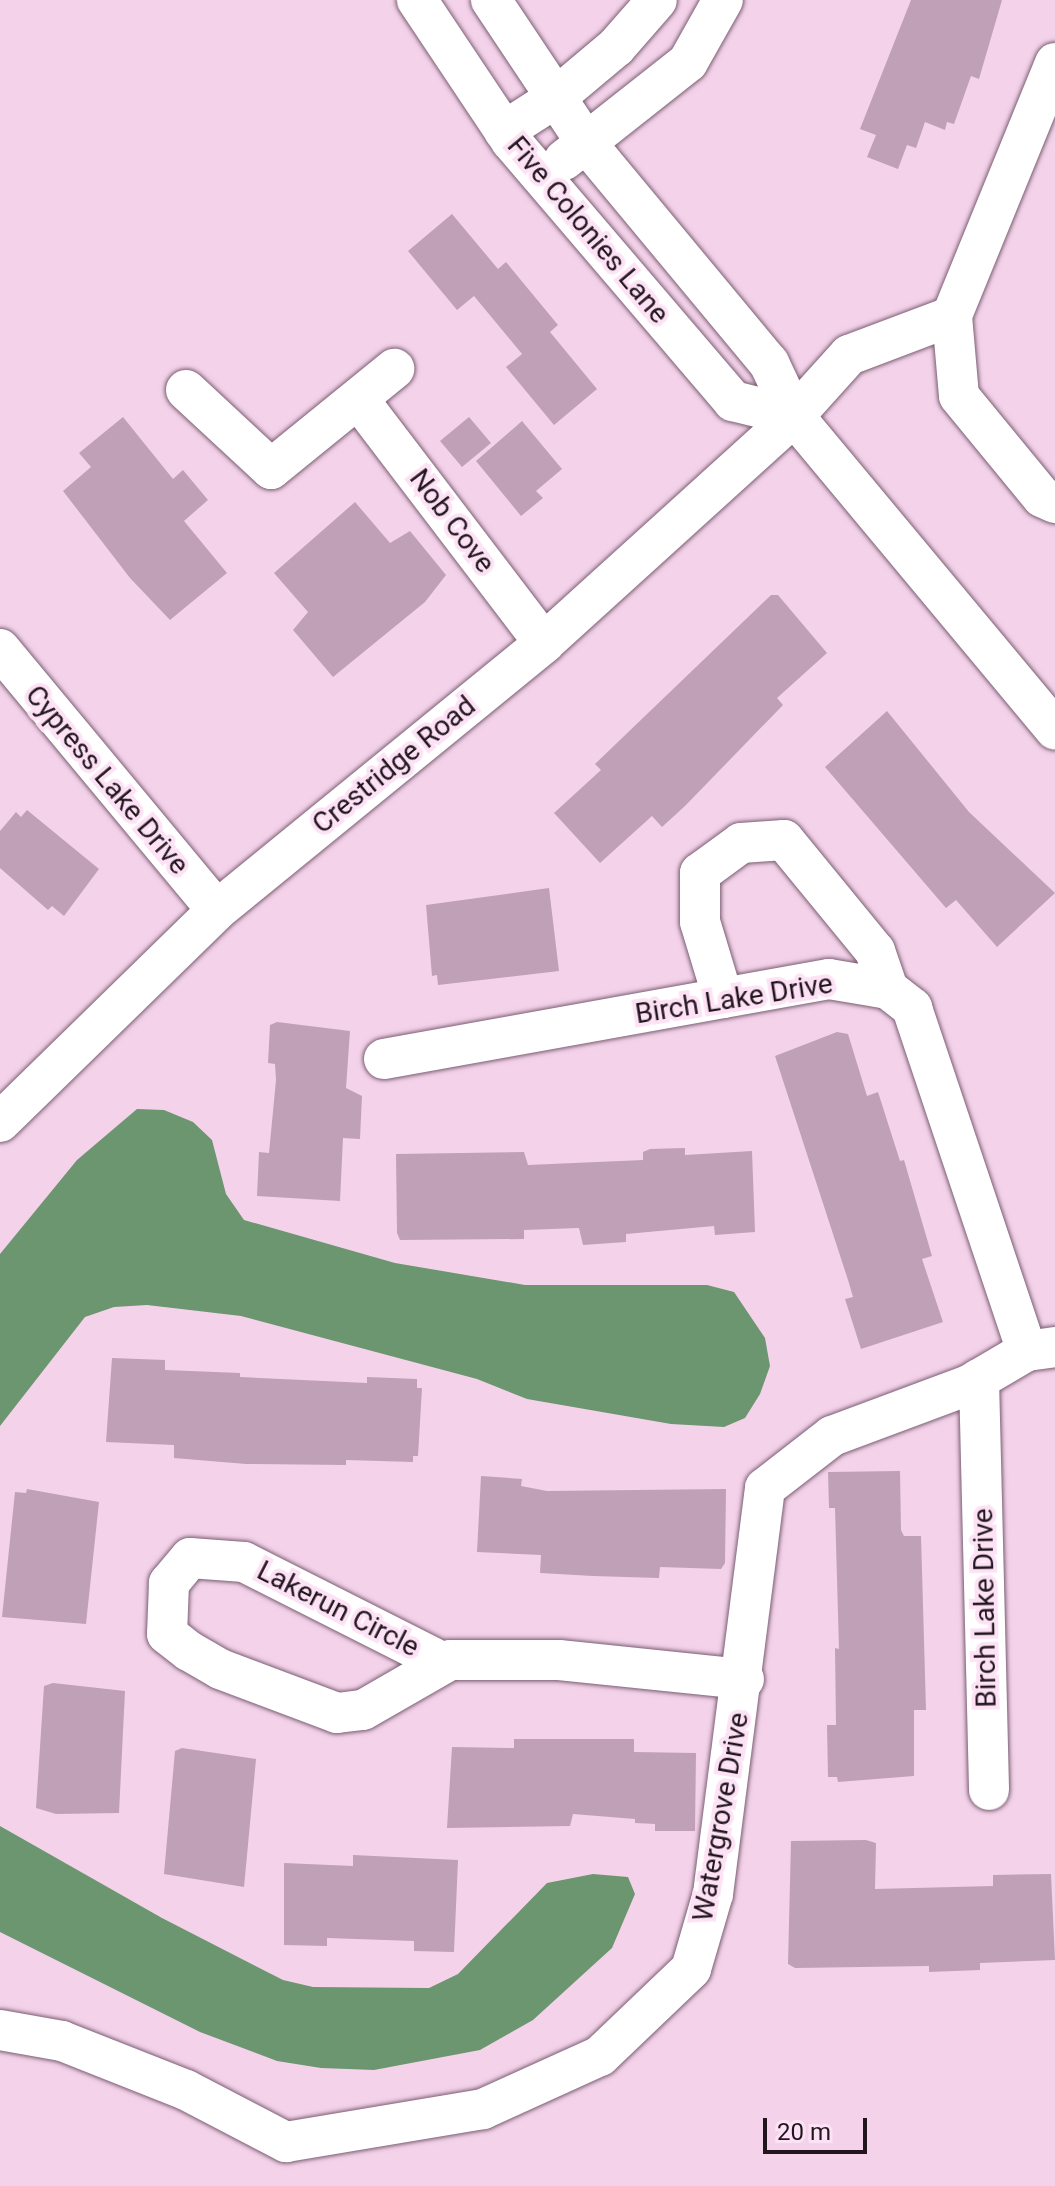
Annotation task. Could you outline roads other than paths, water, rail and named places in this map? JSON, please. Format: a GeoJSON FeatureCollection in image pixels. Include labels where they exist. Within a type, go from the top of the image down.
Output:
{"type":"FeatureCollection","features":[{"type":"Feature","properties":{"kind":"street","name":"Five Colonies Lane"},"geometry":{"type":"LineString","coordinates":[[417,0],[504,131],[733,401],[794,416]]}},
{"type":"Feature","properties":{"kind":"street","name":"Five Colonies Lane"},"geometry":{"type":"LineString","coordinates":[[491,0],[554,99],[587,144],[769,363],[794,416],[1055,729]]}},
{"type":"Feature","properties":{"kind":"street"},"geometry":{"type":"LineString","coordinates":[[504,131],[554,99],[616,47],[657,0]]}},
{"type":"Feature","properties":{"kind":"street"},"geometry":{"type":"LineString","coordinates":[[541,176],[587,144],[688,62],[723,0]]}},
{"type":"Feature","properties":{"kind":"street"},"geometry":{"type":"LineString","coordinates":[[1055,63],[952,316],[959,396],[1042,497],[1055,503]]}},
{"type":"Feature","properties":{"kind":"street","name":"Crestridge Road"},"geometry":{"type":"LineString","coordinates":[[0,1122],[217,910],[544,643],[794,416],[849,355],[952,316]]}},
{"type":"Feature","properties":{"kind":"street"},"geometry":{"type":"LineString","coordinates":[[186,390],[271,469],[394,369]]}},
{"type":"Feature","properties":{"kind":"street","name":"Nob Cove"},"geometry":{"type":"LineString","coordinates":[[359,400],[544,643]]}},
{"type":"Feature","properties":{"kind":"street","name":"Cypress Lake Drive"},"geometry":{"type":"LineString","coordinates":[[0,649],[217,910]]}},
{"type":"Feature","properties":{"kind":"street"},"geometry":{"type":"LineString","coordinates":[[723,998],[700,922],[700,873],[741,843],[784,840],[875,951],[888,989],[912,1008],[1041,1349]]}},
{"type":"Feature","properties":{"kind":"street","name":"Birch Lake Drive"},"geometry":{"type":"LineString","coordinates":[[384,1059],[829,979],[888,989]]}},
{"type":"Feature","properties":{"kind":"street","name":"Watergrove Drive"},"geometry":{"type":"LineString","coordinates":[[6,2038],[62,2041],[186,2090],[286,2142],[483,2109],[600,2056],[691,1969],[713,1894],[744,1679],[765,1488],[832,1436],[979,1379],[1041,1349]]}},
{"type":"Feature","properties":{"kind":"street","name":"Birch Lake Drive"},"geometry":{"type":"LineString","coordinates":[[979,1379],[989,1790]]}},
{"type":"Feature","properties":{"kind":"street","name":"Lakerun Circle"},"geometry":{"type":"LineString","coordinates":[[444,1663],[363,1710],[337,1713],[220,1669],[167,1634],[169,1583],[190,1558],[244,1562],[444,1663],[559,1660],[744,1679]]}}]}
